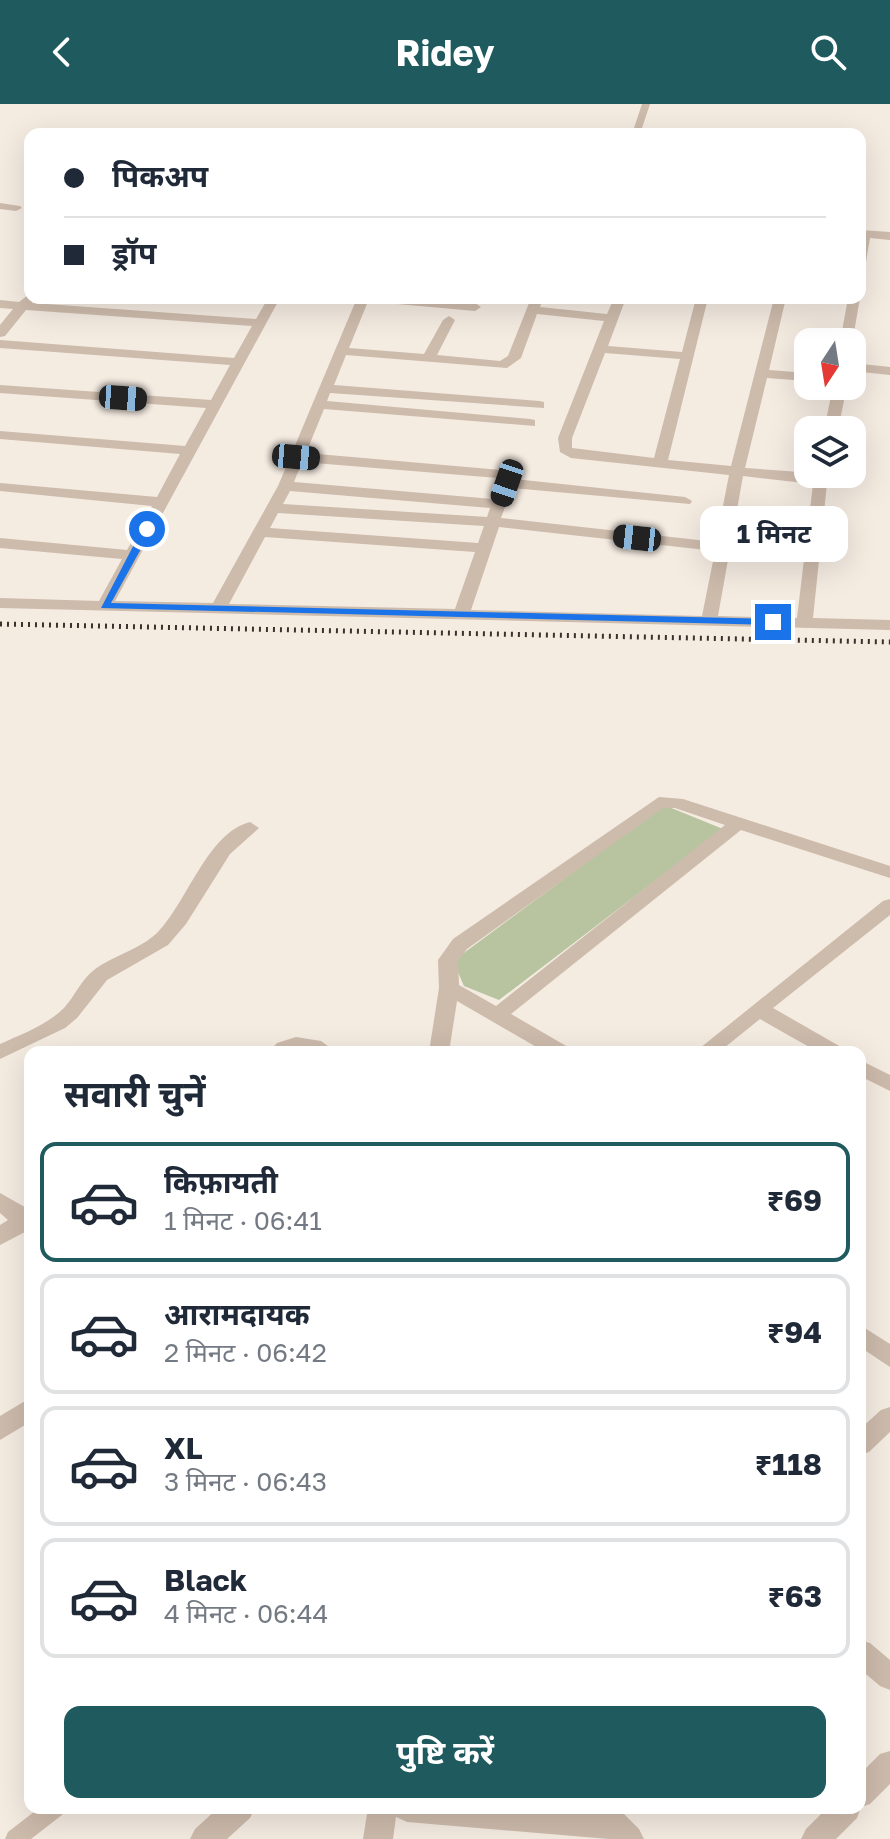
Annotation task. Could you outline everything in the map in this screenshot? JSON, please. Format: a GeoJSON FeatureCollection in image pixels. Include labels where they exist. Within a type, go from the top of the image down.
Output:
{"type":"FeatureCollection","features":[{"type":"Feature","properties":{"kind":"street"},"geometry":{"type":"LineString","coordinates":[[0,206],[16,208]]}},
{"type":"Feature","properties":{"kind":"street"},"geometry":{"type":"LineString","coordinates":[[866,234],[890,236]]}},
{"type":"Feature","properties":{"kind":"street"},"geometry":{"type":"LineString","coordinates":[[0,304],[24,302]]}},
{"type":"Feature","properties":{"kind":"street"},"geometry":{"type":"LineString","coordinates":[[0,333],[24,304]]}},
{"type":"Feature","properties":{"kind":"street"},"geometry":{"type":"LineString","coordinates":[[48,304],[260,323]]}},
{"type":"Feature","properties":{"kind":"street"},"geometry":{"type":"LineString","coordinates":[[104,606],[271,304]]}},
{"type":"Feature","properties":{"kind":"street"},"geometry":{"type":"LineString","coordinates":[[218,609],[285,486],[328,389],[361,304]]}},
{"type":"Feature","properties":{"kind":"street"},"geometry":{"type":"LineString","coordinates":[[442,304],[475,307]]}},
{"type":"Feature","properties":{"kind":"street"},"geometry":{"type":"LineString","coordinates":[[343,351],[490,365],[512,362],[535,304],[612,318]]}},
{"type":"Feature","properties":{"kind":"street"},"geometry":{"type":"LineString","coordinates":[[618,304],[565,438],[565,449],[583,458],[794,475]]}},
{"type":"Feature","properties":{"kind":"street"},"geometry":{"type":"LineString","coordinates":[[659,465],[700,304]]}},
{"type":"Feature","properties":{"kind":"street"},"geometry":{"type":"LineString","coordinates":[[709,621],[737,472],[778,304]]}},
{"type":"Feature","properties":{"kind":"street"},"geometry":{"type":"LineString","coordinates":[[849,328],[853,304]]}},
{"type":"Feature","properties":{"kind":"street"},"geometry":{"type":"LineString","coordinates":[[428,359],[449,320]]}},
{"type":"Feature","properties":{"kind":"street"},"geometry":{"type":"LineString","coordinates":[[0,344],[240,362]]}},
{"type":"Feature","properties":{"kind":"street"},"geometry":{"type":"LineString","coordinates":[[600,349],[687,356]]}},
{"type":"Feature","properties":{"kind":"street"},"geometry":{"type":"LineString","coordinates":[[866,368],[890,371]]}},
{"type":"Feature","properties":{"kind":"street"},"geometry":{"type":"LineString","coordinates":[[761,373],[794,376]]}},
{"type":"Feature","properties":{"kind":"street"},"geometry":{"type":"LineString","coordinates":[[0,389],[216,405]]}},
{"type":"Feature","properties":{"kind":"street"},"geometry":{"type":"LineString","coordinates":[[328,389],[539,405]]}},
{"type":"Feature","properties":{"kind":"street"},"geometry":{"type":"LineString","coordinates":[[321,405],[530,423]]}},
{"type":"Feature","properties":{"kind":"street"},"geometry":{"type":"LineString","coordinates":[[0,435],[190,451]]}},
{"type":"Feature","properties":{"kind":"street"},"geometry":{"type":"LineString","coordinates":[[296,457],[508,477],[461,615]]}},
{"type":"Feature","properties":{"kind":"street"},"geometry":{"type":"LineString","coordinates":[[507,483],[685,501]]}},
{"type":"Feature","properties":{"kind":"street"},"geometry":{"type":"LineString","coordinates":[[285,486],[500,504]]}},
{"type":"Feature","properties":{"kind":"street"},"geometry":{"type":"LineString","coordinates":[[0,487],[162,502]]}},
{"type":"Feature","properties":{"kind":"street"},"geometry":{"type":"LineString","coordinates":[[804,623],[820,488]]}},
{"type":"Feature","properties":{"kind":"street"},"geometry":{"type":"LineString","coordinates":[[273,508],[495,522],[723,547]]}},
{"type":"Feature","properties":{"kind":"street"},"geometry":{"type":"LineString","coordinates":[[260,532],[483,548]]}},
{"type":"Feature","properties":{"kind":"street"},"geometry":{"type":"LineString","coordinates":[[0,543],[133,555]]}},
{"type":"Feature","properties":{"kind":"street"},"geometry":{"type":"LineString","coordinates":[[0,603],[890,625]]}},
{"type":"Feature","properties":{"kind":"street"},"geometry":{"type":"LineString","coordinates":[[440,1046],[449,988],[450,952],[651,806],[669,801],[890,872]]}},
{"type":"Feature","properties":{"kind":"street"},"geometry":{"type":"LineString","coordinates":[[497,1015],[737,824]]}},
{"type":"Feature","properties":{"kind":"street"},"geometry":{"type":"LineString","coordinates":[[0,1052],[54,1026],[67,1016],[98,977],[156,945],[177,922],[215,857],[233,838],[250,828]]}},
{"type":"Feature","properties":{"kind":"street"},"geometry":{"type":"LineString","coordinates":[[713,1046],[890,905]]}},
{"type":"Feature","properties":{"kind":"street"},"geometry":{"type":"LineString","coordinates":[[449,988],[551,1046]]}},
{"type":"Feature","properties":{"kind":"street"},"geometry":{"type":"LineString","coordinates":[[760,1010],[823,1046]]}},
{"type":"Feature","properties":{"kind":"street"},"geometry":{"type":"LineString","coordinates":[[291,1046],[298,1043],[314,1046]]}},
{"type":"Feature","properties":{"kind":"street"},"geometry":{"type":"LineString","coordinates":[[866,1070],[890,1084]]}},
{"type":"Feature","properties":{"kind":"street"},"geometry":{"type":"LineString","coordinates":[[0,1201],[24,1218]]}},
{"type":"Feature","properties":{"kind":"street"},"geometry":{"type":"LineString","coordinates":[[0,1236],[24,1223]]}},
{"type":"Feature","properties":{"kind":"street"},"geometry":{"type":"LineString","coordinates":[[866,1339],[890,1357]]}},
{"type":"Feature","properties":{"kind":"street"},"geometry":{"type":"LineString","coordinates":[[0,1430],[24,1412]]}},
{"type":"Feature","properties":{"kind":"street"},"geometry":{"type":"LineString","coordinates":[[866,1439],[890,1417]]}},
{"type":"Feature","properties":{"kind":"street"},"geometry":{"type":"LineString","coordinates":[[866,1657],[890,1677]]}},
{"type":"Feature","properties":{"kind":"street"},"geometry":{"type":"LineString","coordinates":[[866,1788],[890,1764]]}},
{"type":"Feature","properties":{"kind":"street"},"geometry":{"type":"LineString","coordinates":[[205,1839],[233,1814]]}},
{"type":"Feature","properties":{"kind":"street"},"geometry":{"type":"LineString","coordinates":[[378,1839],[382,1814]]}},
{"type":"Feature","properties":{"kind":"street"},"geometry":{"type":"LineString","coordinates":[[485,1814],[614,1824]]}},
{"type":"Feature","properties":{"kind":"street"},"geometry":{"type":"LineString","coordinates":[[816,1839],[841,1814]]}},
{"type":"Feature","properties":{"kind":"lane"},"geometry":{"type":"LineString","coordinates":[[638,128],[646,104]]}},
{"type":"Feature","properties":{"kind":"lane"},"geometry":{"type":"LineString","coordinates":[[15,1839],[47,1814]]}},
{"type":"Feature","properties":{"kind":"green space"},"geometry":{"type":"Polygon","coordinates":[[[664,805],[723,829],[499,1000],[464,986],[453,961],[664,805]]]}},
{"type":"Feature","properties":{"kind":"railway"},"geometry":{"type":"LineString","coordinates":[[0,624],[890,642]]}},
{"type":"Feature","properties":{"kind":"route"},"geometry":{"type":"LineString","coordinates":[[147,529],[104,606],[773,622]]}}]}
